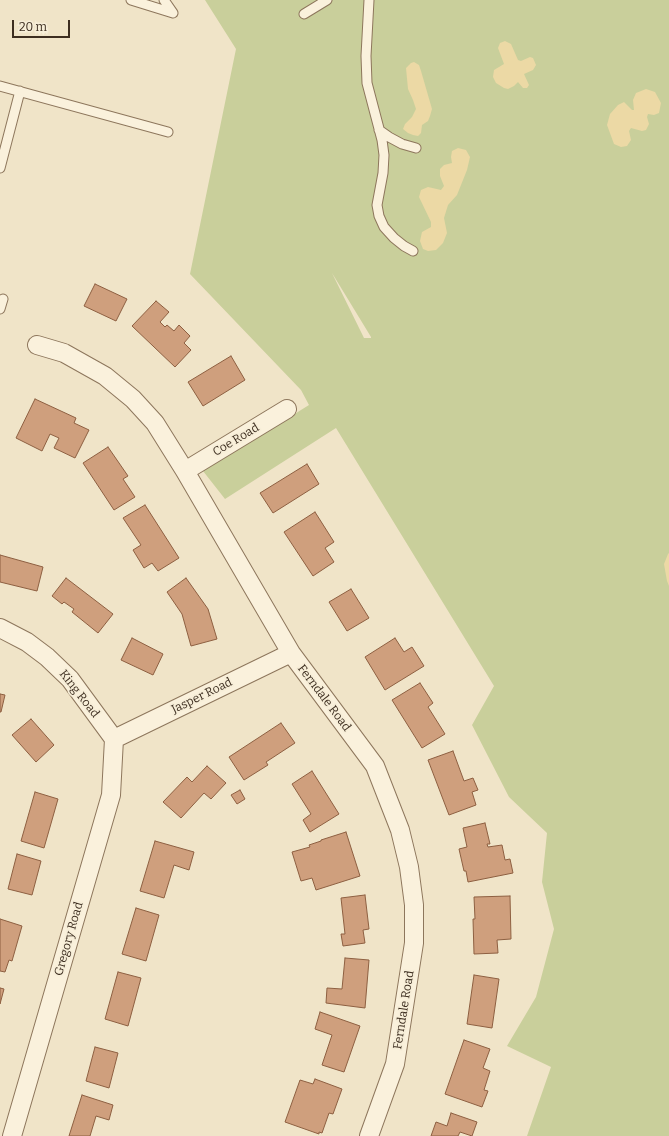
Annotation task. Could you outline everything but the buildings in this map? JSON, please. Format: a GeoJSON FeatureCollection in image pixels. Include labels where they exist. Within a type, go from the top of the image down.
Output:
{"type":"FeatureCollection","features":[{"type":"Feature","properties":{"kind":"street","name":"Ferndale Road"},"geometry":{"type":"LineString","coordinates":[[37,345],[64,353],[105,376],[133,399],[155,423],[185,471],[291,652],[375,766],[400,830],[409,867],[414,905],[414,943],[395,1064],[370,1136]]}},
{"type":"Feature","properties":{"kind":"street","name":"Coe Road"},"geometry":{"type":"LineString","coordinates":[[185,471],[287,409]]}},
{"type":"Feature","properties":{"kind":"street","name":"King Road"},"geometry":{"type":"LineString","coordinates":[[0,628],[27,642],[47,657],[70,679],[114,739]]}},
{"type":"Feature","properties":{"kind":"street","name":"Jasper Road"},"geometry":{"type":"LineString","coordinates":[[114,739],[291,652]]}},
{"type":"Feature","properties":{"kind":"street","name":"Gregory Road"},"geometry":{"type":"LineString","coordinates":[[12,1136],[112,795],[114,739]]}},
{"type":"Feature","properties":{"kind":"lane"},"geometry":{"type":"LineString","coordinates":[[131,0],[173,13],[164,0]]}},
{"type":"Feature","properties":{"kind":"lane"},"geometry":{"type":"LineString","coordinates":[[304,14],[327,0]]}},
{"type":"Feature","properties":{"kind":"lane"},"geometry":{"type":"LineString","coordinates":[[369,0],[366,56],[367,83],[384,155],[383,172],[377,205],[379,216],[384,227],[394,238],[413,251]]}},
{"type":"Feature","properties":{"kind":"lane"},"geometry":{"type":"LineString","coordinates":[[0,86],[168,132]]}},
{"type":"Feature","properties":{"kind":"lane"},"geometry":{"type":"LineString","coordinates":[[0,168],[20,91]]}},
{"type":"Feature","properties":{"kind":"lane"},"geometry":{"type":"LineString","coordinates":[[379,130],[402,144],[416,148]]}},
{"type":"Feature","properties":{"kind":"lane"},"geometry":{"type":"LineString","coordinates":[[0,310],[3,299]]}},
{"type":"Feature","properties":{"kind":"green space"},"geometry":{"type":"Polygon","coordinates":[[[205,0],[669,0],[669,1136],[527,1136],[551,1067],[507,1046],[536,997],[554,929],[542,882],[547,833],[509,797],[472,725],[494,686],[336,428],[225,499],[203,471],[309,405],[301,390],[190,274],[236,49],[205,0]],[[332,273],[364,338],[371,337],[332,273]]]}},
{"type":"Feature","properties":{"kind":"sand"},"geometry":{"type":"Polygon","coordinates":[[[505,41],[511,44],[518,60],[521,61],[530,57],[533,58],[536,65],[533,70],[524,74],[529,85],[527,88],[523,88],[518,82],[508,89],[504,88],[496,83],[493,77],[494,70],[504,64],[498,48],[500,43],[505,41]]]}},
{"type":"Feature","properties":{"kind":"sand"},"geometry":{"type":"Polygon","coordinates":[[[414,62],[419,65],[432,109],[428,121],[422,125],[421,133],[418,136],[408,133],[403,129],[416,109],[408,89],[406,68],[414,62]]]}},
{"type":"Feature","properties":{"kind":"sand"},"geometry":{"type":"Polygon","coordinates":[[[646,89],[655,92],[661,103],[659,113],[654,115],[648,114],[647,117],[649,124],[646,130],[642,131],[631,128],[629,131],[631,140],[627,146],[621,147],[614,144],[607,125],[610,114],[618,105],[624,102],[632,110],[634,110],[633,100],[636,93],[646,89]]]}},
{"type":"Feature","properties":{"kind":"sand"},"geometry":{"type":"Polygon","coordinates":[[[458,148],[466,150],[470,157],[467,170],[457,195],[448,205],[444,218],[447,233],[443,243],[436,250],[428,251],[423,249],[420,241],[422,232],[431,227],[431,222],[419,197],[421,190],[428,187],[441,190],[444,186],[440,176],[440,169],[444,165],[452,163],[452,151],[458,148]]]}},
{"type":"Feature","properties":{"kind":"sand"},"geometry":{"type":"Polygon","coordinates":[[[669,553],[669,586],[664,564],[669,553]]]}}]}
